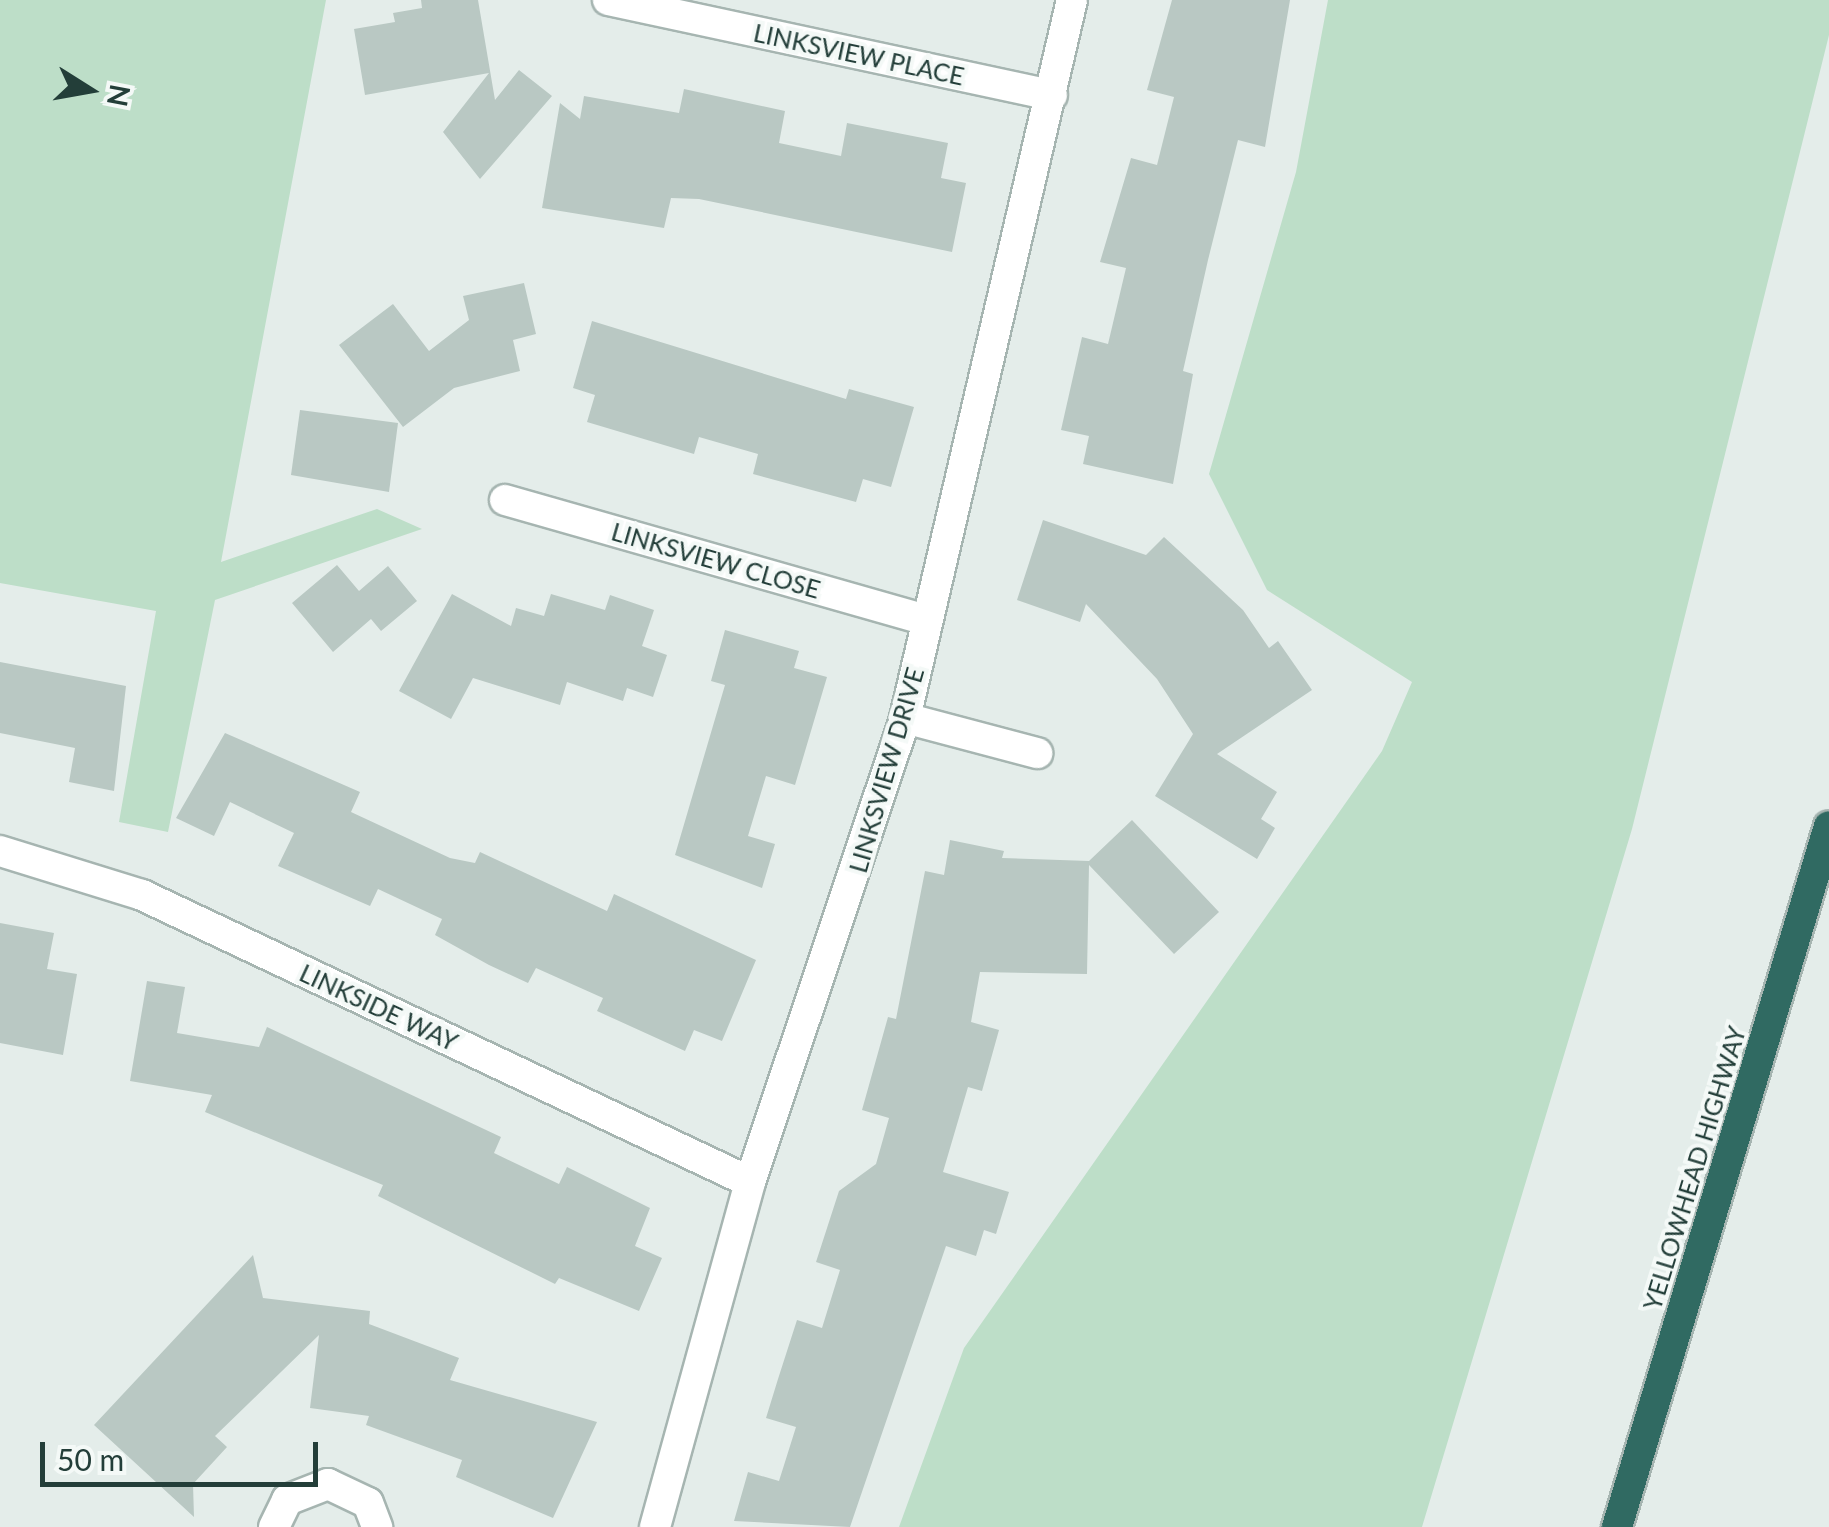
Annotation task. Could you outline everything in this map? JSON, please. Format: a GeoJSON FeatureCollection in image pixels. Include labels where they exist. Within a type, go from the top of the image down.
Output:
{"type":"FeatureCollection","features":[{"type":"Feature","properties":{"kind":"highway","name":"YELLOWHEAD HIGHWAY"},"geometry":{"type":"LineString","coordinates":[[1617,1527],[1829,826]]}},
{"type":"Feature","properties":{"kind":"street","name":"LINKSVIEW PLACE"},"geometry":{"type":"LineString","coordinates":[[608,0],[1052,94]]}},
{"type":"Feature","properties":{"kind":"street","name":"LINKSVIEW DRIVE"},"geometry":{"type":"LineString","coordinates":[[655,1527],[750,1182],[906,718],[1072,0]]}},
{"type":"Feature","properties":{"kind":"street","name":"LINKSVIEW CLOSE"},"geometry":{"type":"LineString","coordinates":[[504,500],[927,620]]}},
{"type":"Feature","properties":{"kind":"street"},"geometry":{"type":"LineString","coordinates":[[906,718],[1037,753]]}},
{"type":"Feature","properties":{"kind":"street","name":"LINKSIDE WAY"},"geometry":{"type":"LineString","coordinates":[[0,851],[142,895],[750,1182]]}},
{"type":"Feature","properties":{"kind":"street"},"geometry":{"type":"LineString","coordinates":[[274,1527],[287,1500],[328,1484],[368,1503],[377,1527]]}},
{"type":"Feature","properties":{"kind":"green space"},"geometry":{"type":"Polygon","coordinates":[[[0,0],[326,0],[221,562],[377,509],[422,529],[215,600],[168,832],[119,822],[156,611],[0,583],[0,0]]]}},
{"type":"Feature","properties":{"kind":"green space"},"geometry":{"type":"Polygon","coordinates":[[[1328,0],[1829,0],[1829,35],[1632,829],[1422,1527],[899,1527],[964,1348],[1382,751],[1412,682],[1267,590],[1209,474],[1296,172],[1328,0]]]}},
{"type":"Feature","properties":{"kind":"building"},"geometry":{"type":"Polygon","coordinates":[[[421,0],[478,0],[495,100],[519,70],[552,96],[480,179],[443,132],[489,73],[365,95],[354,29],[395,22],[393,13],[422,8],[421,0]]]}},
{"type":"Feature","properties":{"kind":"building"},"geometry":{"type":"Polygon","coordinates":[[[1172,0],[1290,0],[1265,147],[1238,140],[1208,260],[1183,371],[1193,374],[1173,484],[1083,464],[1089,436],[1061,430],[1082,337],[1108,344],[1126,268],[1100,262],[1131,158],[1157,165],[1174,97],[1147,90],[1172,0]]]}},
{"type":"Feature","properties":{"kind":"building"},"geometry":{"type":"Polygon","coordinates":[[[684,89],[785,111],[779,143],[841,156],[847,123],[948,143],[941,178],[966,183],[952,252],[699,199],[671,198],[664,228],[542,208],[560,103],[580,119],[584,96],[679,113],[684,89]]]}},
{"type":"Feature","properties":{"kind":"building"},"geometry":{"type":"Polygon","coordinates":[[[524,283],[536,334],[513,340],[520,371],[454,388],[403,427],[339,345],[393,304],[429,351],[469,320],[463,296],[524,283]]]}},
{"type":"Feature","properties":{"kind":"building"},"geometry":{"type":"Polygon","coordinates":[[[592,321],[846,399],[849,389],[914,407],[891,487],[863,479],[856,502],[753,474],[758,454],[699,437],[694,454],[587,422],[595,395],[573,388],[592,321]]]}},
{"type":"Feature","properties":{"kind":"building"},"geometry":{"type":"Polygon","coordinates":[[[300,410],[398,423],[389,492],[291,475],[300,410]]]}},
{"type":"Feature","properties":{"kind":"building"},"geometry":{"type":"Polygon","coordinates":[[[1043,520],[1146,555],[1164,537],[1243,610],[1269,648],[1278,641],[1312,690],[1217,754],[1277,792],[1261,819],[1275,828],[1257,859],[1155,796],[1193,734],[1157,679],[1086,604],[1080,622],[1017,600],[1043,520]]]}},
{"type":"Feature","properties":{"kind":"building"},"geometry":{"type":"Polygon","coordinates":[[[337,565],[359,591],[388,566],[417,601],[381,631],[371,619],[333,652],[292,603],[337,565]]]}},
{"type":"Feature","properties":{"kind":"building"},"geometry":{"type":"Polygon","coordinates":[[[452,594],[511,626],[516,608],[544,616],[551,594],[605,610],[610,595],[654,610],[642,646],[667,655],[653,697],[627,688],[623,701],[567,682],[560,705],[473,678],[451,719],[399,691],[452,594]]]}},
{"type":"Feature","properties":{"kind":"building"},"geometry":{"type":"Polygon","coordinates":[[[725,630],[799,651],[794,668],[827,677],[795,785],[766,776],[748,836],[775,844],[762,888],[675,855],[725,685],[711,681],[725,630]]]}},
{"type":"Feature","properties":{"kind":"building"},"geometry":{"type":"Polygon","coordinates":[[[0,662],[126,686],[114,791],[69,782],[75,748],[0,733],[0,662]]]}},
{"type":"Feature","properties":{"kind":"building"},"geometry":{"type":"Polygon","coordinates":[[[225,733],[360,792],[351,812],[450,858],[475,863],[480,852],[607,911],[614,894],[756,960],[722,1041],[694,1030],[685,1051],[597,1011],[603,998],[536,968],[528,983],[489,965],[435,935],[442,919],[378,889],[370,906],[278,866],[294,833],[230,802],[214,836],[176,818],[225,733]]]}},
{"type":"Feature","properties":{"kind":"building"},"geometry":{"type":"Polygon","coordinates":[[[1132,820],[1219,912],[1174,954],[1089,865],[1087,974],[980,972],[971,1022],[999,1030],[982,1091],[968,1087],[943,1172],[1009,1192],[996,1234],[984,1230],[976,1256],[946,1246],[850,1527],[734,1521],[748,1472],[779,1481],[796,1427],[766,1418],[797,1320],[822,1328],[840,1270],[816,1262],[839,1191],[876,1164],[889,1118],[862,1110],[888,1017],[896,1019],[925,871],[944,875],[950,840],[1004,851],[1002,858],[1089,861],[1132,820]]]}},
{"type":"Feature","properties":{"kind":"building"},"geometry":{"type":"Polygon","coordinates":[[[0,923],[54,933],[47,969],[77,974],[63,1055],[0,1043],[0,923]]]}},
{"type":"Feature","properties":{"kind":"building"},"geometry":{"type":"Polygon","coordinates":[[[147,981],[185,987],[177,1033],[259,1047],[267,1027],[501,1137],[494,1153],[559,1184],[567,1167],[650,1208],[635,1246],[662,1258],[639,1311],[559,1278],[555,1284],[378,1196],[383,1185],[205,1112],[212,1095],[130,1081],[147,981]]]}},
{"type":"Feature","properties":{"kind":"building"},"geometry":{"type":"Polygon","coordinates":[[[253,1255],[263,1298],[370,1311],[369,1324],[459,1358],[450,1380],[597,1422],[553,1518],[456,1477],[462,1460],[366,1425],[369,1416],[310,1408],[319,1335],[215,1436],[227,1447],[193,1484],[194,1517],[94,1425],[253,1255]]]}}]}
